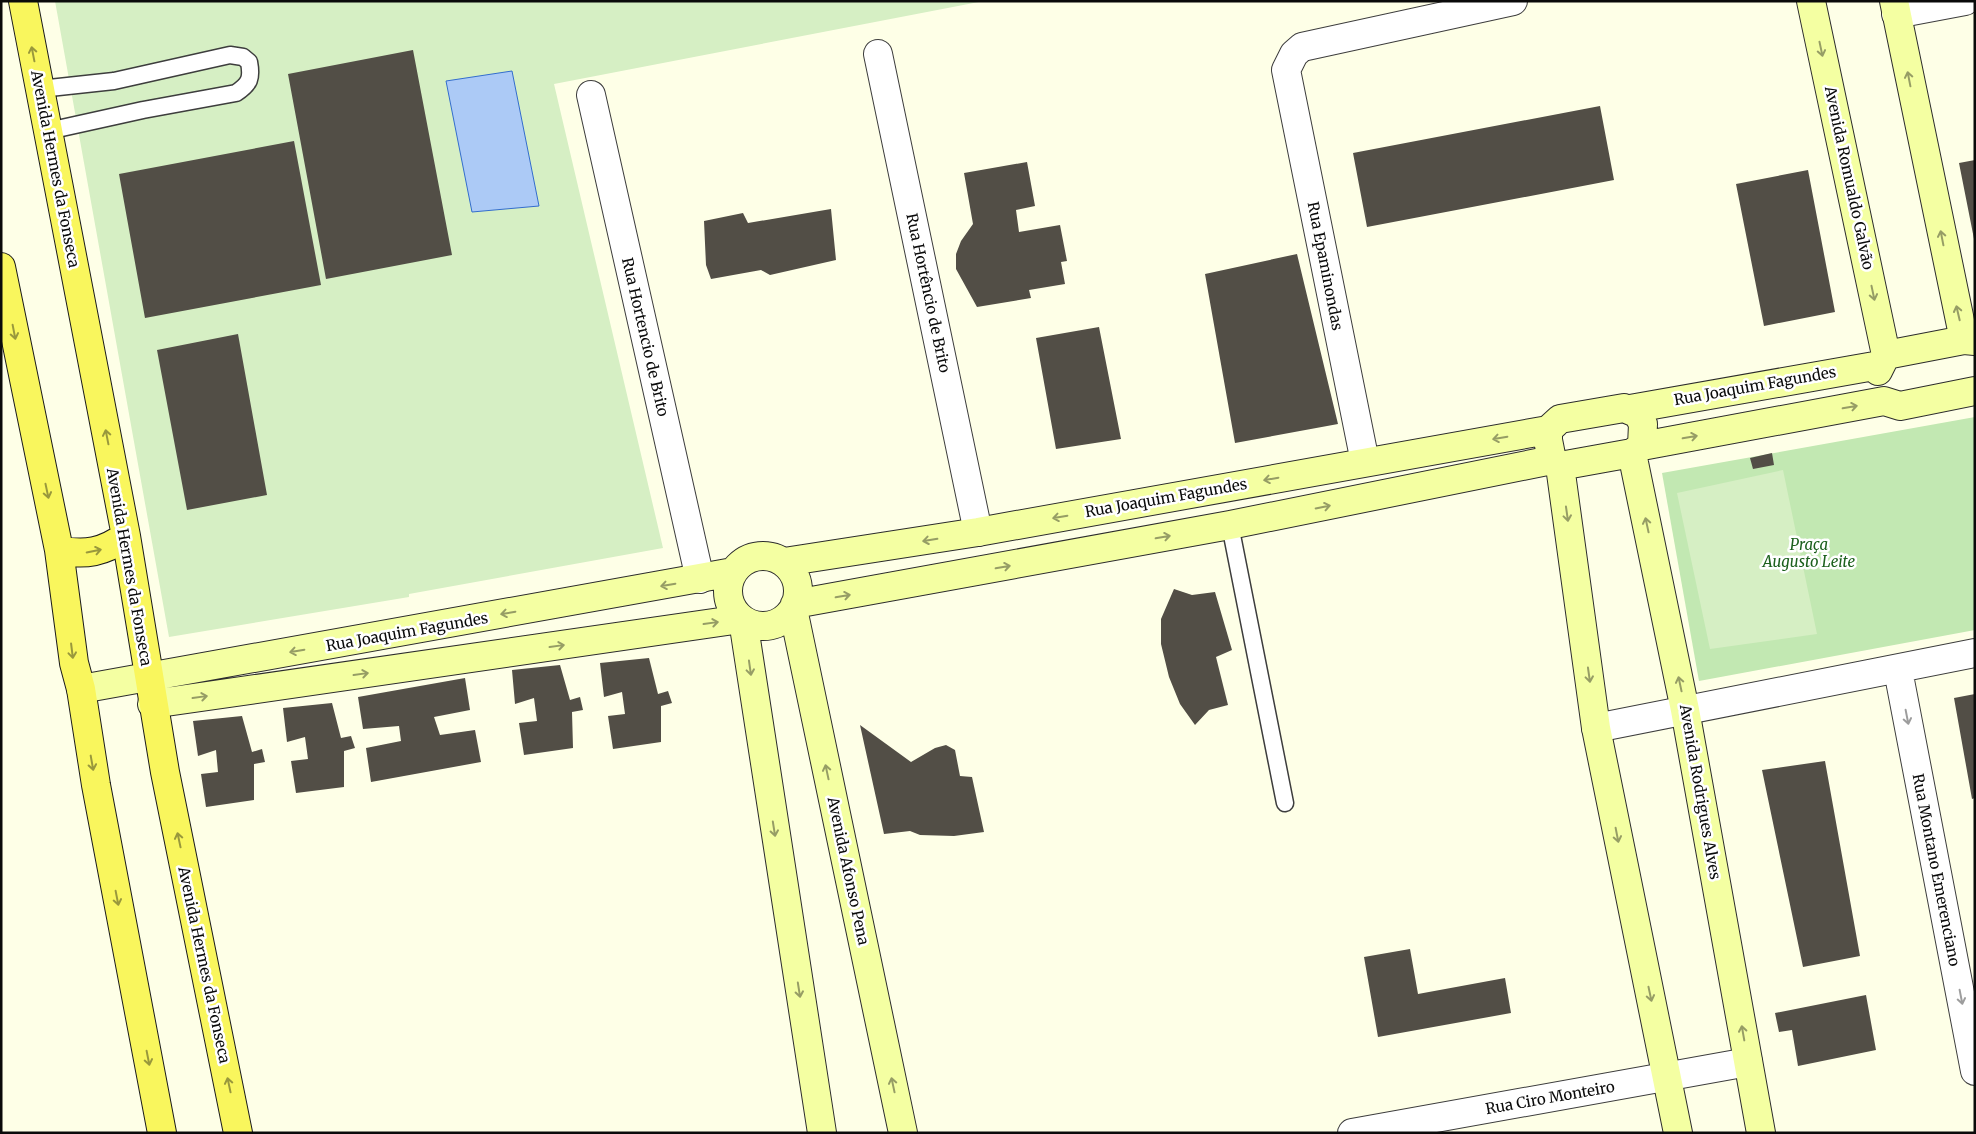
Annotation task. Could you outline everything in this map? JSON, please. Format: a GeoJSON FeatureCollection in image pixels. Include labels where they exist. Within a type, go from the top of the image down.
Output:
{"type":"FeatureCollection","features":[{"type":"Feature","properties":{"kind":"main road","name":"Avenida Hermes da Fonseca"},"geometry":{"type":"LineString","coordinates":[[23,1],[126,536],[152,704],[238,1133]]}},
{"type":"Feature","properties":{"kind":"main road","name":"Avenida Romualdo Galvão"},"geometry":{"type":"LineString","coordinates":[[1811,1],[1883,360]]}},
{"type":"Feature","properties":{"kind":"main road"},"geometry":{"type":"LineString","coordinates":[[1895,8],[1969,340]]}},
{"type":"Feature","properties":{"kind":"main road"},"geometry":{"type":"LineString","coordinates":[[1,267],[59,550],[74,663],[162,1133]]}},
{"type":"Feature","properties":{"kind":"main road","name":"Rua Joaquim Fagundes"},"geometry":{"type":"LineString","coordinates":[[784,562],[978,532],[1548,430],[1560,419],[1624,408],[1630,409],[1883,360],[1969,340]]}},
{"type":"Feature","properties":{"kind":"main road"},"geometry":{"type":"LineString","coordinates":[[1883,360],[1877,375],[1878,386],[1884,401]]}},
{"type":"Feature","properties":{"kind":"main road"},"geometry":{"type":"LineString","coordinates":[[794,607],[1884,401],[1900,406],[1975,391]]}},
{"type":"Feature","properties":{"kind":"main road"},"geometry":{"type":"LineString","coordinates":[[1630,409],[1638,414],[1643,424],[1637,449]]}},
{"type":"Feature","properties":{"kind":"main road"},"geometry":{"type":"LineString","coordinates":[[1548,430],[1548,440],[1556,463],[1596,728],[1678,1133]]}},
{"type":"Feature","properties":{"kind":"main road","name":"Avenida Rodrigues Alves"},"geometry":{"type":"LineString","coordinates":[[1637,449],[1761,1133]]}},
{"type":"Feature","properties":{"kind":"main road"},"geometry":{"type":"LineString","coordinates":[[59,550],[73,553],[94,552],[114,545],[126,536]]}},
{"type":"Feature","properties":{"kind":"main road"},"geometry":{"type":"LineString","coordinates":[[152,704],[742,620],[764,626],[776,623],[787,617],[794,607],[798,588],[796,578],[784,562],[762,556],[751,558],[740,564],[733,572],[727,592],[729,602],[742,620],[822,1133]]}},
{"type":"Feature","properties":{"kind":"main road","name":"Rua Joaquim Fagundes"},"geometry":{"type":"LineString","coordinates":[[80,689],[733,572]]}},
{"type":"Feature","properties":{"kind":"main road","name":"Avenida Afonso Pena"},"geometry":{"type":"LineString","coordinates":[[794,607],[903,1133]]}},
{"type":"Feature","properties":{"kind":"street","name":"Rua Epaminondas"},"geometry":{"type":"LineString","coordinates":[[1365,462],[1286,70],[1294,54],[1302,48],[1513,1]]}},
{"type":"Feature","properties":{"kind":"street"},"geometry":{"type":"LineString","coordinates":[[1895,8],[1965,1]]}},
{"type":"Feature","properties":{"kind":"street","name":"Rua Hortêncio de Brito"},"geometry":{"type":"LineString","coordinates":[[878,54],[978,532]]}},
{"type":"Feature","properties":{"kind":"street","name":"Rua Hortencio de Brito"},"geometry":{"type":"LineString","coordinates":[[591,95],[700,579]]}},
{"type":"Feature","properties":{"kind":"street"},"geometry":{"type":"LineString","coordinates":[[1596,728],[1898,670],[1975,653]]}},
{"type":"Feature","properties":{"kind":"street","name":"Rua Montano Emerenciano"},"geometry":{"type":"LineString","coordinates":[[1898,670],[1975,1071]]}},
{"type":"Feature","properties":{"kind":"street","name":"Rua Ciro Monteiro"},"geometry":{"type":"LineString","coordinates":[[1352,1133],[1748,1062]]}},
{"type":"Feature","properties":{"kind":"lane"},"geometry":{"type":"LineString","coordinates":[[40,89],[114,81],[230,55],[242,57],[249,62],[252,76],[246,87],[236,93],[143,110],[48,131]]}},
{"type":"Feature","properties":{"kind":"lane"},"geometry":{"type":"LineString","coordinates":[[1230,525],[1285,803]]}},
{"type":"Feature","properties":{"kind":"green space"},"geometry":{"type":"Polygon","coordinates":[[[55,1],[984,1],[554,84],[663,548],[409,594],[409,597],[169,637],[55,1]]]}},
{"type":"Feature","properties":{"kind":"green space","name":"Praça Augusto Leite"},"geometry":{"type":"Polygon","coordinates":[[[1975,417],[1975,630],[1699,681],[1662,473],[1975,417]]]}},
{"type":"Feature","properties":{"kind":"green space"},"geometry":{"type":"Polygon","coordinates":[[[1783,470],[1817,634],[1710,649],[1677,493],[1783,470]]]}},
{"type":"Feature","properties":{"kind":"water"},"geometry":{"type":"Polygon","coordinates":[[[512,71],[539,206],[472,212],[446,81],[512,71]]]}},
{"type":"Feature","properties":{"kind":"building"},"geometry":{"type":"Polygon","coordinates":[[[413,50],[452,255],[326,279],[288,74],[413,50]]]}},
{"type":"Feature","properties":{"kind":"building"},"geometry":{"type":"Polygon","coordinates":[[[1600,106],[1614,180],[1367,227],[1353,153],[1600,106]]]}},
{"type":"Feature","properties":{"kind":"building"},"geometry":{"type":"Polygon","coordinates":[[[294,141],[321,285],[145,318],[119,174],[294,141]]]}},
{"type":"Feature","properties":{"kind":"building"},"geometry":{"type":"Polygon","coordinates":[[[1975,160],[1975,239],[1974,239],[1959,163],[1975,160]]]}},
{"type":"Feature","properties":{"kind":"building"},"geometry":{"type":"Polygon","coordinates":[[[1027,162],[1035,206],[1016,210],[1019,232],[1060,225],[1067,261],[1061,262],[1065,284],[1029,290],[1031,298],[977,307],[956,269],[956,254],[961,241],[973,224],[964,173],[1027,162]]]}},
{"type":"Feature","properties":{"kind":"building"},"geometry":{"type":"Polygon","coordinates":[[[1808,170],[1835,312],[1764,326],[1736,184],[1808,170]]]}},
{"type":"Feature","properties":{"kind":"building"},"geometry":{"type":"Polygon","coordinates":[[[831,209],[836,260],[770,275],[761,270],[711,279],[706,265],[704,221],[743,213],[748,223],[831,209]]]}},
{"type":"Feature","properties":{"kind":"building"},"geometry":{"type":"Polygon","coordinates":[[[1297,254],[1338,424],[1235,443],[1205,274],[1297,254]]]}},
{"type":"Feature","properties":{"kind":"building"},"geometry":{"type":"Polygon","coordinates":[[[1099,327],[1121,439],[1056,449],[1036,338],[1099,327]]]}},
{"type":"Feature","properties":{"kind":"building"},"geometry":{"type":"Polygon","coordinates":[[[238,334],[267,495],[187,510],[157,350],[238,334]]]}},
{"type":"Feature","properties":{"kind":"building"},"geometry":{"type":"Polygon","coordinates":[[[1772,453],[1774,465],[1753,469],[1750,458],[1772,453]]]}},
{"type":"Feature","properties":{"kind":"building"},"geometry":{"type":"Polygon","coordinates":[[[1174,589],[1192,595],[1215,592],[1232,650],[1216,657],[1228,705],[1209,710],[1195,725],[1180,704],[1169,677],[1161,644],[1161,619],[1174,589]]]}},
{"type":"Feature","properties":{"kind":"building"},"geometry":{"type":"Polygon","coordinates":[[[649,658],[658,694],[668,691],[672,703],[661,706],[661,742],[613,749],[608,716],[625,714],[622,692],[604,697],[600,663],[649,658]]]}},
{"type":"Feature","properties":{"kind":"building"},"geometry":{"type":"Polygon","coordinates":[[[560,665],[570,700],[580,697],[583,710],[572,712],[573,748],[524,755],[519,723],[537,721],[534,698],[515,704],[512,670],[560,665]]]}},
{"type":"Feature","properties":{"kind":"building"},"geometry":{"type":"Polygon","coordinates":[[[465,678],[470,710],[434,717],[440,735],[475,730],[481,762],[371,782],[366,748],[401,741],[399,726],[363,729],[358,697],[465,678]]]}},
{"type":"Feature","properties":{"kind":"building"},"geometry":{"type":"Polygon","coordinates":[[[1975,694],[1975,798],[1972,799],[1954,698],[1975,694]]]}},
{"type":"Feature","properties":{"kind":"building"},"geometry":{"type":"Polygon","coordinates":[[[332,703],[341,738],[351,736],[355,748],[344,751],[344,787],[296,793],[291,761],[308,759],[305,737],[287,742],[283,708],[332,703]]]}},
{"type":"Feature","properties":{"kind":"building"},"geometry":{"type":"Polygon","coordinates":[[[242,716],[252,752],[262,749],[265,762],[254,764],[254,800],[206,807],[201,774],[218,772],[216,750],[198,756],[193,721],[242,716]]]}},
{"type":"Feature","properties":{"kind":"building"},"geometry":{"type":"Polygon","coordinates":[[[860,725],[911,762],[935,748],[946,745],[955,750],[960,776],[972,777],[984,832],[954,836],[920,835],[910,831],[884,834],[860,725]]]}},
{"type":"Feature","properties":{"kind":"building"},"geometry":{"type":"Polygon","coordinates":[[[1825,761],[1860,956],[1803,967],[1762,770],[1825,761]]]}},
{"type":"Feature","properties":{"kind":"building"},"geometry":{"type":"Polygon","coordinates":[[[1410,949],[1418,994],[1505,978],[1511,1013],[1378,1037],[1364,957],[1410,949]]]}},
{"type":"Feature","properties":{"kind":"building"},"geometry":{"type":"Polygon","coordinates":[[[1866,995],[1876,1050],[1798,1066],[1792,1030],[1779,1032],[1775,1013],[1866,995]]]}}]}
